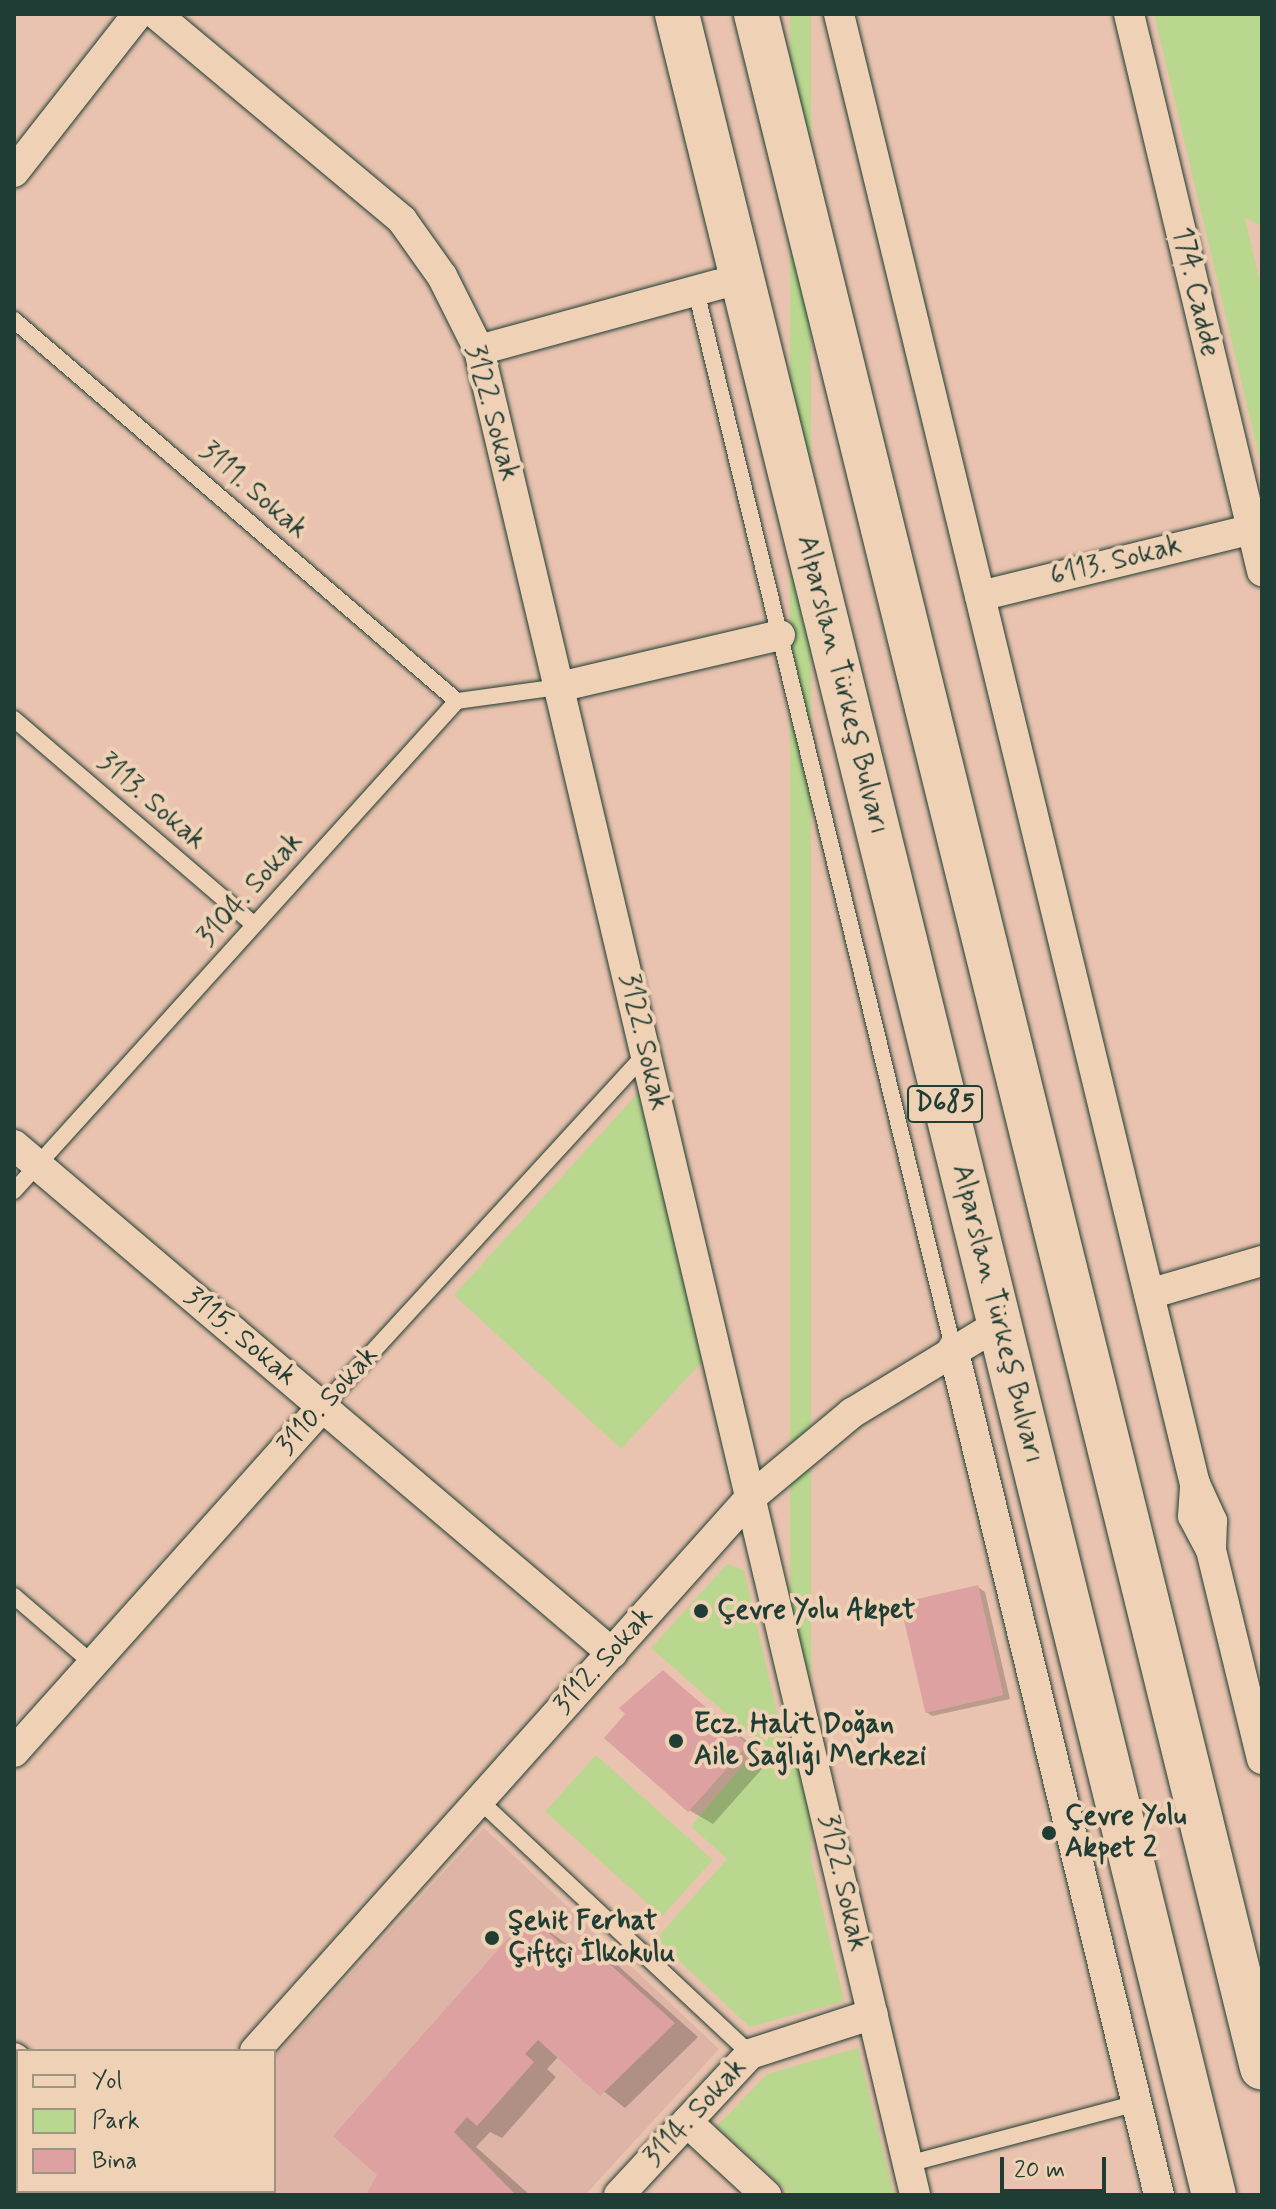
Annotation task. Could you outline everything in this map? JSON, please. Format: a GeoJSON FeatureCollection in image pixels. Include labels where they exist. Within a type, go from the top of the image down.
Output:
{"type":"FeatureCollection","features":[{"type":"Feature","properties":{"kind":"highway","name":"Alparslan Türkeş Bulvarı"},"geometry":{"type":"LineString","coordinates":[[677,14],[1214,2195]]}},
{"type":"Feature","properties":{"kind":"highway","name":"D685"},"geometry":{"type":"LineString","coordinates":[[756,14],[1262,2068]]}},
{"type":"Feature","properties":{"kind":"street"},"geometry":{"type":"LineString","coordinates":[[14,172],[138,14]]}},
{"type":"Feature","properties":{"kind":"street","name":"3122. Sokak"},"geometry":{"type":"LineString","coordinates":[[156,14],[402,220],[442,276],[479,350],[915,2195]]}},
{"type":"Feature","properties":{"kind":"street"},"geometry":{"type":"LineString","coordinates":[[839,14],[1195,1484],[1212,1521],[1211,1550],[1262,1759]]}},
{"type":"Feature","properties":{"kind":"street","name":"174. Cadde"},"geometry":{"type":"LineString","coordinates":[[1129,14],[1262,571]]}},
{"type":"Feature","properties":{"kind":"street"},"geometry":{"type":"LineString","coordinates":[[479,350],[742,278]]}},
{"type":"Feature","properties":{"kind":"street","name":"6113. Sokak"},"geometry":{"type":"LineString","coordinates":[[980,596],[1252,529]]}},
{"type":"Feature","properties":{"kind":"street"},"geometry":{"type":"LineString","coordinates":[[559,687],[780,635]]}},
{"type":"Feature","properties":{"kind":"street","name":"3115. Sokak"},"geometry":{"type":"LineString","coordinates":[[14,1145],[612,1653]]}},
{"type":"Feature","properties":{"kind":"street"},"geometry":{"type":"LineString","coordinates":[[1149,1294],[1262,1261]]}},
{"type":"Feature","properties":{"kind":"street","name":"3112. Sokak"},"geometry":{"type":"LineString","coordinates":[[257,2049],[750,1498],[852,1413],[953,1348],[999,1324]]}},
{"type":"Feature","properties":{"kind":"street"},"geometry":{"type":"LineString","coordinates":[[953,1348],[1159,2195]]}},
{"type":"Feature","properties":{"kind":"street","name":"3110. Sokak"},"geometry":{"type":"LineString","coordinates":[[14,1752],[322,1407]]}},
{"type":"Feature","properties":{"kind":"street","name":"3114. Sokak"},"geometry":{"type":"LineString","coordinates":[[619,2195],[750,2054],[873,2014]]}},
{"type":"Feature","properties":{"kind":"street"},"geometry":{"type":"LineString","coordinates":[[687,2122],[766,2195]]}},
{"type":"Feature","properties":{"kind":"lane"},"geometry":{"type":"LineString","coordinates":[[696,291],[953,1348]]}},
{"type":"Feature","properties":{"kind":"lane","name":"3111. Sokak"},"geometry":{"type":"LineString","coordinates":[[14,320],[457,701]]}},
{"type":"Feature","properties":{"kind":"lane"},"geometry":{"type":"LineString","coordinates":[[457,701],[559,687]]}},
{"type":"Feature","properties":{"kind":"lane","name":"3104. Sokak"},"geometry":{"type":"LineString","coordinates":[[14,1191],[457,701]]}},
{"type":"Feature","properties":{"kind":"lane","name":"3113. Sokak"},"geometry":{"type":"LineString","coordinates":[[14,719],[254,925]]}},
{"type":"Feature","properties":{"kind":"lane","name":"3110. Sokak"},"geometry":{"type":"LineString","coordinates":[[322,1407],[646,1054]]}},
{"type":"Feature","properties":{"kind":"lane"},"geometry":{"type":"LineString","coordinates":[[14,1596],[93,1664]]}},
{"type":"Feature","properties":{"kind":"lane"},"geometry":{"type":"LineString","coordinates":[[479,1800],[750,2054]]}},
{"type":"Feature","properties":{"kind":"lane"},"geometry":{"type":"LineString","coordinates":[[908,2164],[1137,2103]]}},
{"type":"Feature","properties":{"kind":"shaded area","name":"Şehit Ferhat Çiftçi İlkokulu"},"geometry":{"type":"Polygon","coordinates":[[[484,1828],[719,2049],[585,2195],[248,2195],[246,2193],[276,2193],[276,2056],[484,1828]]]}},
{"type":"Feature","properties":{"kind":"green space"},"geometry":{"type":"Polygon","coordinates":[[[790,14],[811,14],[811,1994],[790,1994],[790,14]]]}},
{"type":"Feature","properties":{"kind":"green space"},"geometry":{"type":"Polygon","coordinates":[[[1154,14],[1262,14],[1262,226],[1245,218],[1262,291],[1262,469],[1154,14]]]}},
{"type":"Feature","properties":{"kind":"green space"},"geometry":{"type":"Polygon","coordinates":[[[639,1092],[702,1362],[621,1449],[454,1295],[639,1092]]]}},
{"type":"Feature","properties":{"kind":"green space"},"geometry":{"type":"Polygon","coordinates":[[[727,1564],[744,1570],[844,2001],[750,2027],[656,1939],[727,1859],[691,1826],[761,1744],[651,1648],[727,1564]]]}},
{"type":"Feature","properties":{"kind":"green space"},"geometry":{"type":"Polygon","coordinates":[[[596,1755],[713,1860],[662,1917],[545,1811],[596,1755]]]}},
{"type":"Feature","properties":{"kind":"green space"},"geometry":{"type":"Polygon","coordinates":[[[858,2048],[894,2195],[791,2195],[717,2126],[767,2074],[858,2048]]]}},
{"type":"Feature","properties":{"kind":"building"},"geometry":{"type":"Polygon","coordinates":[[[978,1585],[1003,1695],[925,1713],[900,1603],[978,1585]]]}},
{"type":"Feature","properties":{"kind":"building","name":"Ecz. Halit Doğan Aile Sağlığı Merkezi"},"geometry":{"type":"Polygon","coordinates":[[[663,1670],[748,1745],[688,1812],[604,1738],[625,1714],[619,1708],[663,1670]]]}},
{"type":"Feature","properties":{"kind":"building"},"geometry":{"type":"Polygon","coordinates":[[[529,1915],[570,1952],[582,1939],[675,2023],[600,2096],[538,2040],[525,2054],[534,2062],[477,2126],[467,2117],[454,2132],[516,2195],[366,2195],[377,2175],[333,2136],[529,1915]]]}},
{"type":"Feature","properties":{"kind":"place","name":"Çevre Yolu Akpet"},"geometry":{"type":"Point","coordinates":[701,1611]}},
{"type":"Feature","properties":{"kind":"place","name":"Ecz. Halit Doğan Aile Sağlığı Merkezi"},"geometry":{"type":"Point","coordinates":[676,1741]}},
{"type":"Feature","properties":{"kind":"place","name":"Çevre Yolu Akpet 2"},"geometry":{"type":"Point","coordinates":[1049,1833]}},
{"type":"Feature","properties":{"kind":"place","name":"Şehit Ferhat Çiftçi İlkokulu"},"geometry":{"type":"Point","coordinates":[492,1938]}}]}
